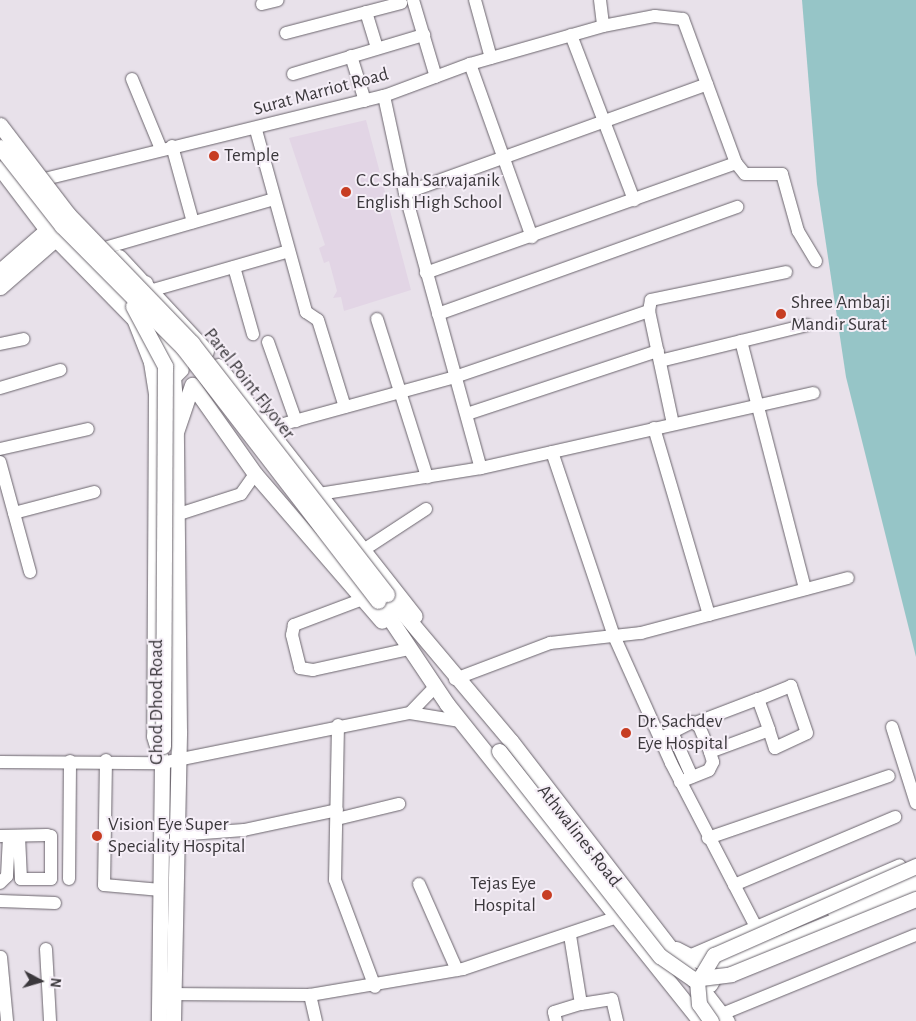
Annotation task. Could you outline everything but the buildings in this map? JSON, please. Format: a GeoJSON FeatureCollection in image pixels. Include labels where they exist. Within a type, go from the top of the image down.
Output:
{"type":"FeatureCollection","features":[{"type":"Feature","properties":{"kind":"main road"},"geometry":{"type":"LineString","coordinates":[[0,114],[45,179],[108,247],[149,286],[206,351],[269,428],[319,494],[403,598],[432,651]]}},
{"type":"Feature","properties":{"kind":"main road","name":"Parel Point Flyover"},"geometry":{"type":"LineString","coordinates":[[0,124],[68,214],[192,343],[376,598],[432,681]]}},
{"type":"Feature","properties":{"kind":"main road","name":"Parel Point Flyover"},"geometry":{"type":"LineString","coordinates":[[0,147],[30,190],[184,349],[376,598],[432,651],[455,679]]}},
{"type":"Feature","properties":{"kind":"main road"},"geometry":{"type":"LineString","coordinates":[[0,168],[52,235],[133,316],[181,368],[255,474],[376,598],[406,650],[432,681]]}},
{"type":"Feature","properties":{"kind":"main road"},"geometry":{"type":"LineString","coordinates":[[0,287],[76,213]]}},
{"type":"Feature","properties":{"kind":"main road"},"geometry":{"type":"LineString","coordinates":[[0,272],[52,235]]}},
{"type":"Feature","properties":{"kind":"main road"},"geometry":{"type":"LineString","coordinates":[[119,284],[164,366],[162,890],[166,994],[159,1021]]}},
{"type":"Feature","properties":{"kind":"main road"},"geometry":{"type":"LineString","coordinates":[[133,316],[149,286]]}},
{"type":"Feature","properties":{"kind":"main road","name":"Ghod Dhod Road"},"geometry":{"type":"LineString","coordinates":[[133,316],[151,362],[156,394],[154,736],[162,756]]}},
{"type":"Feature","properties":{"kind":"main road"},"geometry":{"type":"LineString","coordinates":[[177,426],[173,377],[181,368],[190,351],[206,351]]}},
{"type":"Feature","properties":{"kind":"main road"},"geometry":{"type":"LineString","coordinates":[[192,386],[211,383],[218,366]]}},
{"type":"Feature","properties":{"kind":"main road","name":"Ghod Dhod Road"},"geometry":{"type":"LineString","coordinates":[[173,1021],[166,994],[176,835],[178,760],[177,426],[192,386]]}},
{"type":"Feature","properties":{"kind":"main road","name":"Athwalines Road"},"geometry":{"type":"LineString","coordinates":[[455,679],[511,741],[662,936],[684,958]]}},
{"type":"Feature","properties":{"kind":"main road","name":"Athwalines Road"},"geometry":{"type":"LineString","coordinates":[[432,681],[444,701],[700,1021]]}},
{"type":"Feature","properties":{"kind":"main road"},"geometry":{"type":"LineString","coordinates":[[444,701],[500,751],[660,956],[693,979],[731,974],[916,899]]}},
{"type":"Feature","properties":{"kind":"main road"},"geometry":{"type":"LineString","coordinates":[[720,1019],[699,1004],[697,983],[714,955],[916,866]]}},
{"type":"Feature","properties":{"kind":"main road"},"geometry":{"type":"LineString","coordinates":[[684,958],[711,959],[916,876]]}},
{"type":"Feature","properties":{"kind":"main road"},"geometry":{"type":"LineString","coordinates":[[712,1000],[711,979],[718,968],[916,888]]}},
{"type":"Feature","properties":{"kind":"main road"},"geometry":{"type":"LineString","coordinates":[[684,958],[712,1000],[720,1019]]}},
{"type":"Feature","properties":{"kind":"street"},"geometry":{"type":"LineString","coordinates":[[262,4],[278,0]]}},
{"type":"Feature","properties":{"kind":"street"},"geometry":{"type":"LineString","coordinates":[[414,0],[436,77]]}},
{"type":"Feature","properties":{"kind":"street"},"geometry":{"type":"LineString","coordinates":[[475,0],[491,58]]}},
{"type":"Feature","properties":{"kind":"street"},"geometry":{"type":"LineString","coordinates":[[600,0],[603,26]]}},
{"type":"Feature","properties":{"kind":"street"},"geometry":{"type":"LineString","coordinates":[[286,33],[401,3]]}},
{"type":"Feature","properties":{"kind":"street"},"geometry":{"type":"LineString","coordinates":[[366,12],[377,48]]}},
{"type":"Feature","properties":{"kind":"street","name":"Surat Marriot Road"},"geometry":{"type":"LineString","coordinates":[[45,179],[166,147],[256,130],[384,96],[470,64],[603,26],[655,16],[683,20],[707,84]]}},
{"type":"Feature","properties":{"kind":"street"},"geometry":{"type":"LineString","coordinates":[[293,74],[424,35]]}},
{"type":"Feature","properties":{"kind":"street"},"geometry":{"type":"LineString","coordinates":[[571,35],[634,200]]}},
{"type":"Feature","properties":{"kind":"street"},"geometry":{"type":"LineString","coordinates":[[351,56],[365,101]]}},
{"type":"Feature","properties":{"kind":"street"},"geometry":{"type":"LineString","coordinates":[[470,64],[532,237]]}},
{"type":"Feature","properties":{"kind":"street"},"geometry":{"type":"LineString","coordinates":[[132,79],[166,147],[193,222]]}},
{"type":"Feature","properties":{"kind":"street"},"geometry":{"type":"LineString","coordinates":[[405,192],[707,84],[736,163],[745,174],[782,174],[798,232],[816,261]]}},
{"type":"Feature","properties":{"kind":"street"},"geometry":{"type":"LineString","coordinates":[[384,96],[405,192],[426,273],[481,468]]}},
{"type":"Feature","properties":{"kind":"street"},"geometry":{"type":"LineString","coordinates":[[256,130],[306,312],[318,320],[345,407]]}},
{"type":"Feature","properties":{"kind":"street"},"geometry":{"type":"LineString","coordinates":[[426,273],[532,237],[736,163]]}},
{"type":"Feature","properties":{"kind":"street"},"geometry":{"type":"LineString","coordinates":[[108,247],[274,199]]}},
{"type":"Feature","properties":{"kind":"street"},"geometry":{"type":"LineString","coordinates":[[438,314],[737,207]]}},
{"type":"Feature","properties":{"kind":"street"},"geometry":{"type":"LineString","coordinates":[[149,286],[234,267],[289,251]]}},
{"type":"Feature","properties":{"kind":"street"},"geometry":{"type":"LineString","coordinates":[[234,267],[254,334]]}},
{"type":"Feature","properties":{"kind":"street"},"geometry":{"type":"LineString","coordinates":[[673,424],[648,311],[651,300],[786,272]]}},
{"type":"Feature","properties":{"kind":"street"},"geometry":{"type":"LineString","coordinates":[[269,428],[455,377],[648,311]]}},
{"type":"Feature","properties":{"kind":"street"},"geometry":{"type":"LineString","coordinates":[[377,319],[427,477]]}},
{"type":"Feature","properties":{"kind":"street"},"geometry":{"type":"LineString","coordinates":[[467,414],[659,356],[741,341],[807,324]]}},
{"type":"Feature","properties":{"kind":"street"},"geometry":{"type":"LineString","coordinates":[[0,344],[23,339]]}},
{"type":"Feature","properties":{"kind":"street"},"geometry":{"type":"LineString","coordinates":[[741,341],[806,589]]}},
{"type":"Feature","properties":{"kind":"street"},"geometry":{"type":"LineString","coordinates":[[268,342],[296,421]]}},
{"type":"Feature","properties":{"kind":"street"},"geometry":{"type":"LineString","coordinates":[[0,388],[60,370]]}},
{"type":"Feature","properties":{"kind":"street"},"geometry":{"type":"LineString","coordinates":[[293,515],[319,494],[481,468],[814,393]]}},
{"type":"Feature","properties":{"kind":"street"},"geometry":{"type":"LineString","coordinates":[[654,428],[709,615]]}},
{"type":"Feature","properties":{"kind":"street"},"geometry":{"type":"LineString","coordinates":[[0,449],[88,429]]}},
{"type":"Feature","properties":{"kind":"street"},"geometry":{"type":"LineString","coordinates":[[552,452],[614,636],[659,739],[686,779]]}},
{"type":"Feature","properties":{"kind":"street"},"geometry":{"type":"LineString","coordinates":[[0,462],[30,572]]}},
{"type":"Feature","properties":{"kind":"street"},"geometry":{"type":"LineString","coordinates":[[176,515],[206,509],[220,498],[241,494],[255,474]]}},
{"type":"Feature","properties":{"kind":"street"},"geometry":{"type":"LineString","coordinates":[[14,513],[94,492]]}},
{"type":"Feature","properties":{"kind":"street"},"geometry":{"type":"LineString","coordinates":[[365,549],[426,509]]}},
{"type":"Feature","properties":{"kind":"street"},"geometry":{"type":"LineString","coordinates":[[455,679],[550,643],[614,636],[709,615],[848,578]]}},
{"type":"Feature","properties":{"kind":"street"},"geometry":{"type":"LineString","coordinates":[[376,598],[294,625],[292,634],[300,668],[312,670],[406,650]]}},
{"type":"Feature","properties":{"kind":"street"},"geometry":{"type":"LineString","coordinates":[[410,714],[432,681]]}},
{"type":"Feature","properties":{"kind":"street"},"geometry":{"type":"LineString","coordinates":[[659,739],[672,732],[791,686],[807,729],[804,736],[775,748],[758,699]]}},
{"type":"Feature","properties":{"kind":"street"},"geometry":{"type":"LineString","coordinates":[[0,762],[106,760],[162,756],[178,760],[338,726],[410,714],[460,721]]}},
{"type":"Feature","properties":{"kind":"street"},"geometry":{"type":"LineString","coordinates":[[686,779],[712,766],[710,752],[695,723]]}},
{"type":"Feature","properties":{"kind":"street"},"geometry":{"type":"LineString","coordinates":[[338,726],[336,885],[375,987]]}},
{"type":"Feature","properties":{"kind":"street"},"geometry":{"type":"LineString","coordinates":[[892,727],[916,803]]}},
{"type":"Feature","properties":{"kind":"street"},"geometry":{"type":"LineString","coordinates":[[710,752],[769,730]]}},
{"type":"Feature","properties":{"kind":"street"},"geometry":{"type":"LineString","coordinates":[[672,732],[686,779],[708,838],[755,925]]}},
{"type":"Feature","properties":{"kind":"street"},"geometry":{"type":"LineString","coordinates":[[106,760],[104,885],[162,890]]}},
{"type":"Feature","properties":{"kind":"street"},"geometry":{"type":"LineString","coordinates":[[69,878],[70,761]]}},
{"type":"Feature","properties":{"kind":"street"},"geometry":{"type":"LineString","coordinates":[[708,838],[889,776]]}},
{"type":"Feature","properties":{"kind":"street"},"geometry":{"type":"LineString","coordinates":[[176,835],[244,830],[399,804]]}},
{"type":"Feature","properties":{"kind":"street"},"geometry":{"type":"LineString","coordinates":[[734,885],[895,817]]}},
{"type":"Feature","properties":{"kind":"street"},"geometry":{"type":"LineString","coordinates":[[0,883],[7,876],[9,836]]}},
{"type":"Feature","properties":{"kind":"street"},"geometry":{"type":"LineString","coordinates":[[684,958],[755,925],[916,859]]}},
{"type":"Feature","properties":{"kind":"street"},"geometry":{"type":"LineString","coordinates":[[419,884],[458,970]]}},
{"type":"Feature","properties":{"kind":"street"},"geometry":{"type":"LineString","coordinates":[[0,901],[55,903]]}},
{"type":"Feature","properties":{"kind":"street"},"geometry":{"type":"LineString","coordinates":[[166,994],[310,995],[375,987],[458,970],[570,935],[620,919],[638,904]]}},
{"type":"Feature","properties":{"kind":"street"},"geometry":{"type":"LineString","coordinates":[[570,935],[581,1004]]}},
{"type":"Feature","properties":{"kind":"street"},"geometry":{"type":"LineString","coordinates":[[720,1019],[916,935]]}},
{"type":"Feature","properties":{"kind":"street"},"geometry":{"type":"LineString","coordinates":[[46,949],[50,1021]]}},
{"type":"Feature","properties":{"kind":"street"},"geometry":{"type":"LineString","coordinates":[[1,957],[7,1021]]}},
{"type":"Feature","properties":{"kind":"street"},"geometry":{"type":"LineString","coordinates":[[310,995],[316,1021]]}},
{"type":"Feature","properties":{"kind":"street"},"geometry":{"type":"LineString","coordinates":[[556,1021],[554,1012],[612,998],[618,1021]]}},
{"type":"Feature","properties":{"kind":"shaded area","name":"C.C Shah Sarvajanik English High School"},"geometry":{"type":"Polygon","coordinates":[[[366,120],[411,290],[344,311],[341,297],[333,298],[337,291],[329,261],[324,263],[319,248],[325,245],[289,138],[366,120]]]}},
{"type":"Feature","properties":{"kind":"water"},"geometry":{"type":"Polygon","coordinates":[[[802,0],[916,0],[916,657],[846,377],[817,184],[802,0]]]}},
{"type":"Feature","properties":{"kind":"place","name":"Temple"},"geometry":{"type":"Point","coordinates":[214,156]}},
{"type":"Feature","properties":{"kind":"place","name":"C.C Shah Sarvajanik English High School"},"geometry":{"type":"Point","coordinates":[346,192]}},
{"type":"Feature","properties":{"kind":"place","name":"Shree Ambaji Mandir Surat"},"geometry":{"type":"Point","coordinates":[781,314]}},
{"type":"Feature","properties":{"kind":"place","name":"Dr. Sachdev Eye Hospital"},"geometry":{"type":"Point","coordinates":[626,733]}},
{"type":"Feature","properties":{"kind":"place","name":"Vision Eye Super Speciality Hospital"},"geometry":{"type":"Point","coordinates":[97,836]}},
{"type":"Feature","properties":{"kind":"place","name":"Tejas Eye Hospital"},"geometry":{"type":"Point","coordinates":[547,895]}}]}
